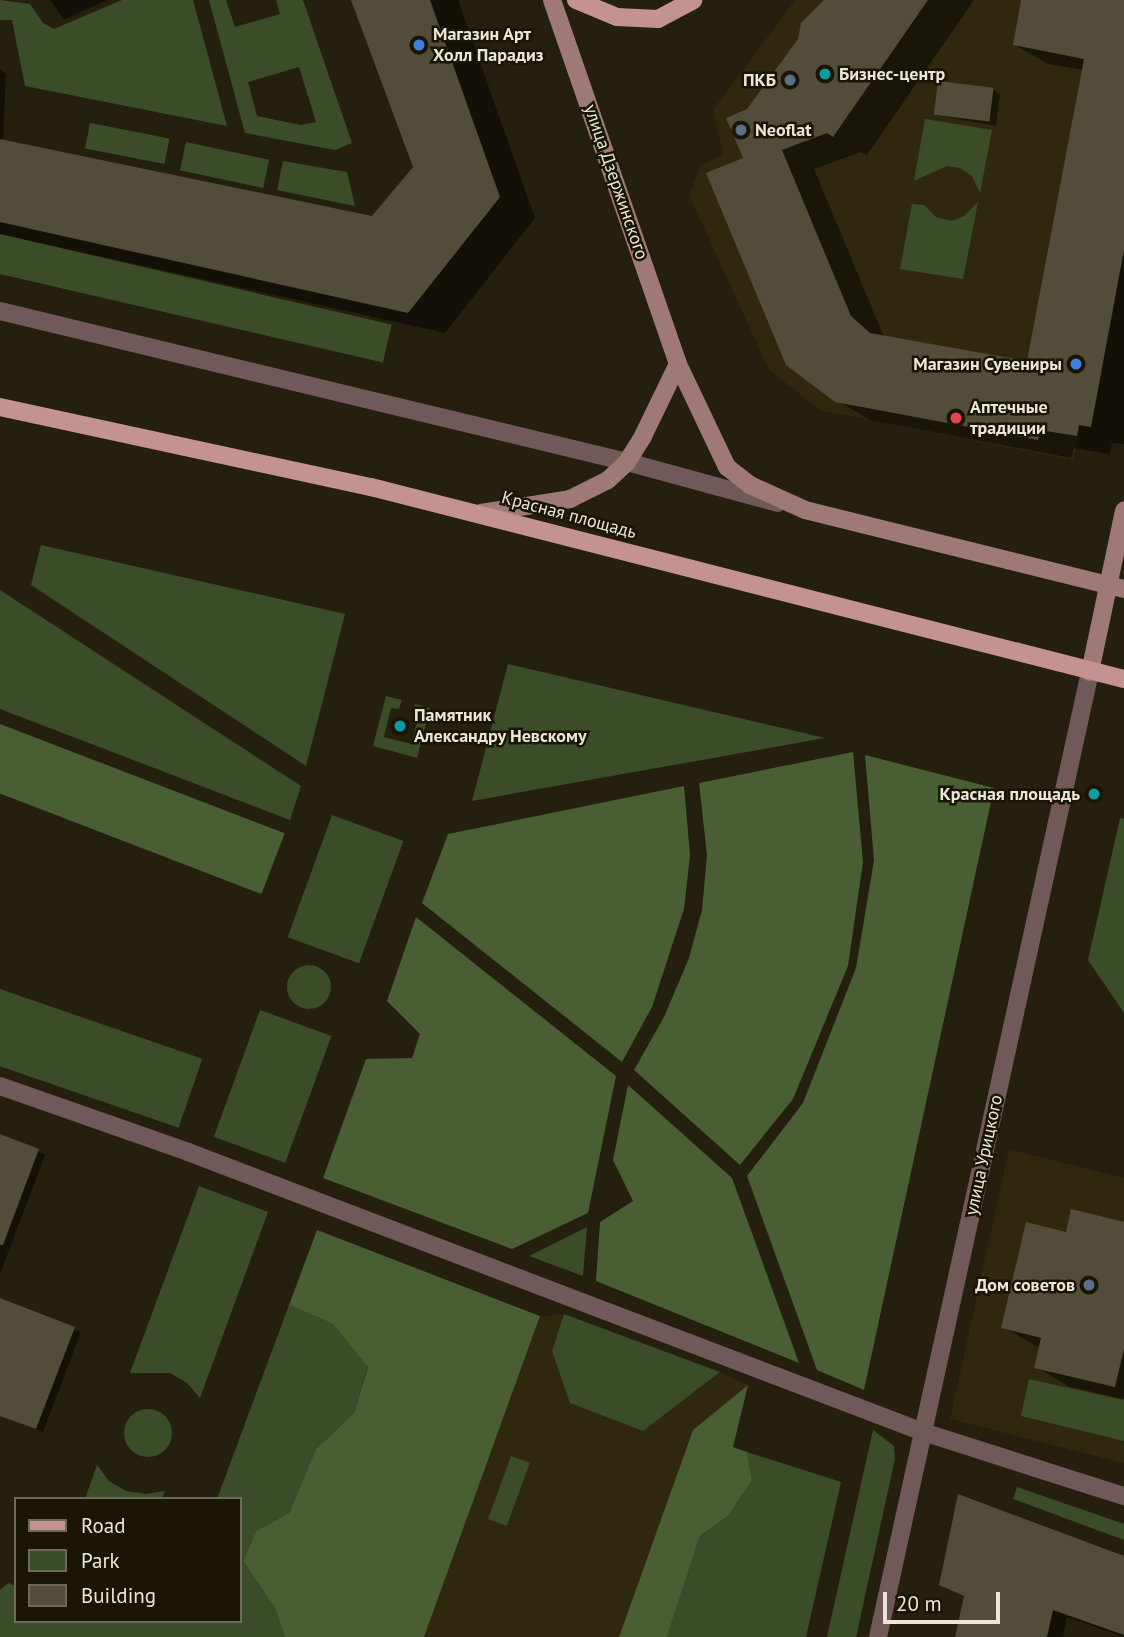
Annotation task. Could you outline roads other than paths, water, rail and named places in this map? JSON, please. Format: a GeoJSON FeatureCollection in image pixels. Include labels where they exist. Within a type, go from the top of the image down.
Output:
{"type":"FeatureCollection","features":[{"type":"Feature","properties":{"kind":"main road","name":"улица Дзержинского"},"geometry":{"type":"LineString","coordinates":[[552,0],[678,364],[727,467],[750,485],[804,510],[1116,587]]}},
{"type":"Feature","properties":{"kind":"main road"},"geometry":{"type":"LineString","coordinates":[[576,0],[617,17],[658,19],[693,0]]}},
{"type":"Feature","properties":{"kind":"main road"},"geometry":{"type":"LineString","coordinates":[[478,513],[570,499],[591,491],[627,462],[678,364]]}},
{"type":"Feature","properties":{"kind":"main road","name":"Красная площадь"},"geometry":{"type":"LineString","coordinates":[[0,407],[478,513],[1124,679]]}},
{"type":"Feature","properties":{"kind":"main road"},"geometry":{"type":"LineString","coordinates":[[1090,672],[1116,587],[1124,511]]}},
{"type":"Feature","properties":{"kind":"street"},"geometry":{"type":"LineString","coordinates":[[0,311],[627,462],[804,510]]}},
{"type":"Feature","properties":{"kind":"street","name":"улица Урицкого"},"geometry":{"type":"LineString","coordinates":[[878,1637],[1090,672]]}},
{"type":"Feature","properties":{"kind":"street"},"geometry":{"type":"LineString","coordinates":[[0,1086],[188,1152],[923,1432],[1124,1496]]}},
{"type":"Feature","properties":{"kind":"place","name":"Магазин Арт Холл Парадиз"},"geometry":{"type":"Point","coordinates":[419,45]}},
{"type":"Feature","properties":{"kind":"place","name":"Бизнес-центр"},"geometry":{"type":"Point","coordinates":[825,74]}},
{"type":"Feature","properties":{"kind":"place","name":"ПКБ"},"geometry":{"type":"Point","coordinates":[790,80]}},
{"type":"Feature","properties":{"kind":"place","name":"Neoflat"},"geometry":{"type":"Point","coordinates":[741,130]}},
{"type":"Feature","properties":{"kind":"place","name":"Магазин Сувениры"},"geometry":{"type":"Point","coordinates":[1076,364]}},
{"type":"Feature","properties":{"kind":"place","name":"Аптечные традиции"},"geometry":{"type":"Point","coordinates":[956,418]}},
{"type":"Feature","properties":{"kind":"place","name":"Памятник Александру Невскому"},"geometry":{"type":"Point","coordinates":[400,726]}},
{"type":"Feature","properties":{"kind":"place","name":"Красная площадь"},"geometry":{"type":"Point","coordinates":[1094,794]}},
{"type":"Feature","properties":{"kind":"place","name":"Дом советов"},"geometry":{"type":"Point","coordinates":[1089,1285]}}]}
